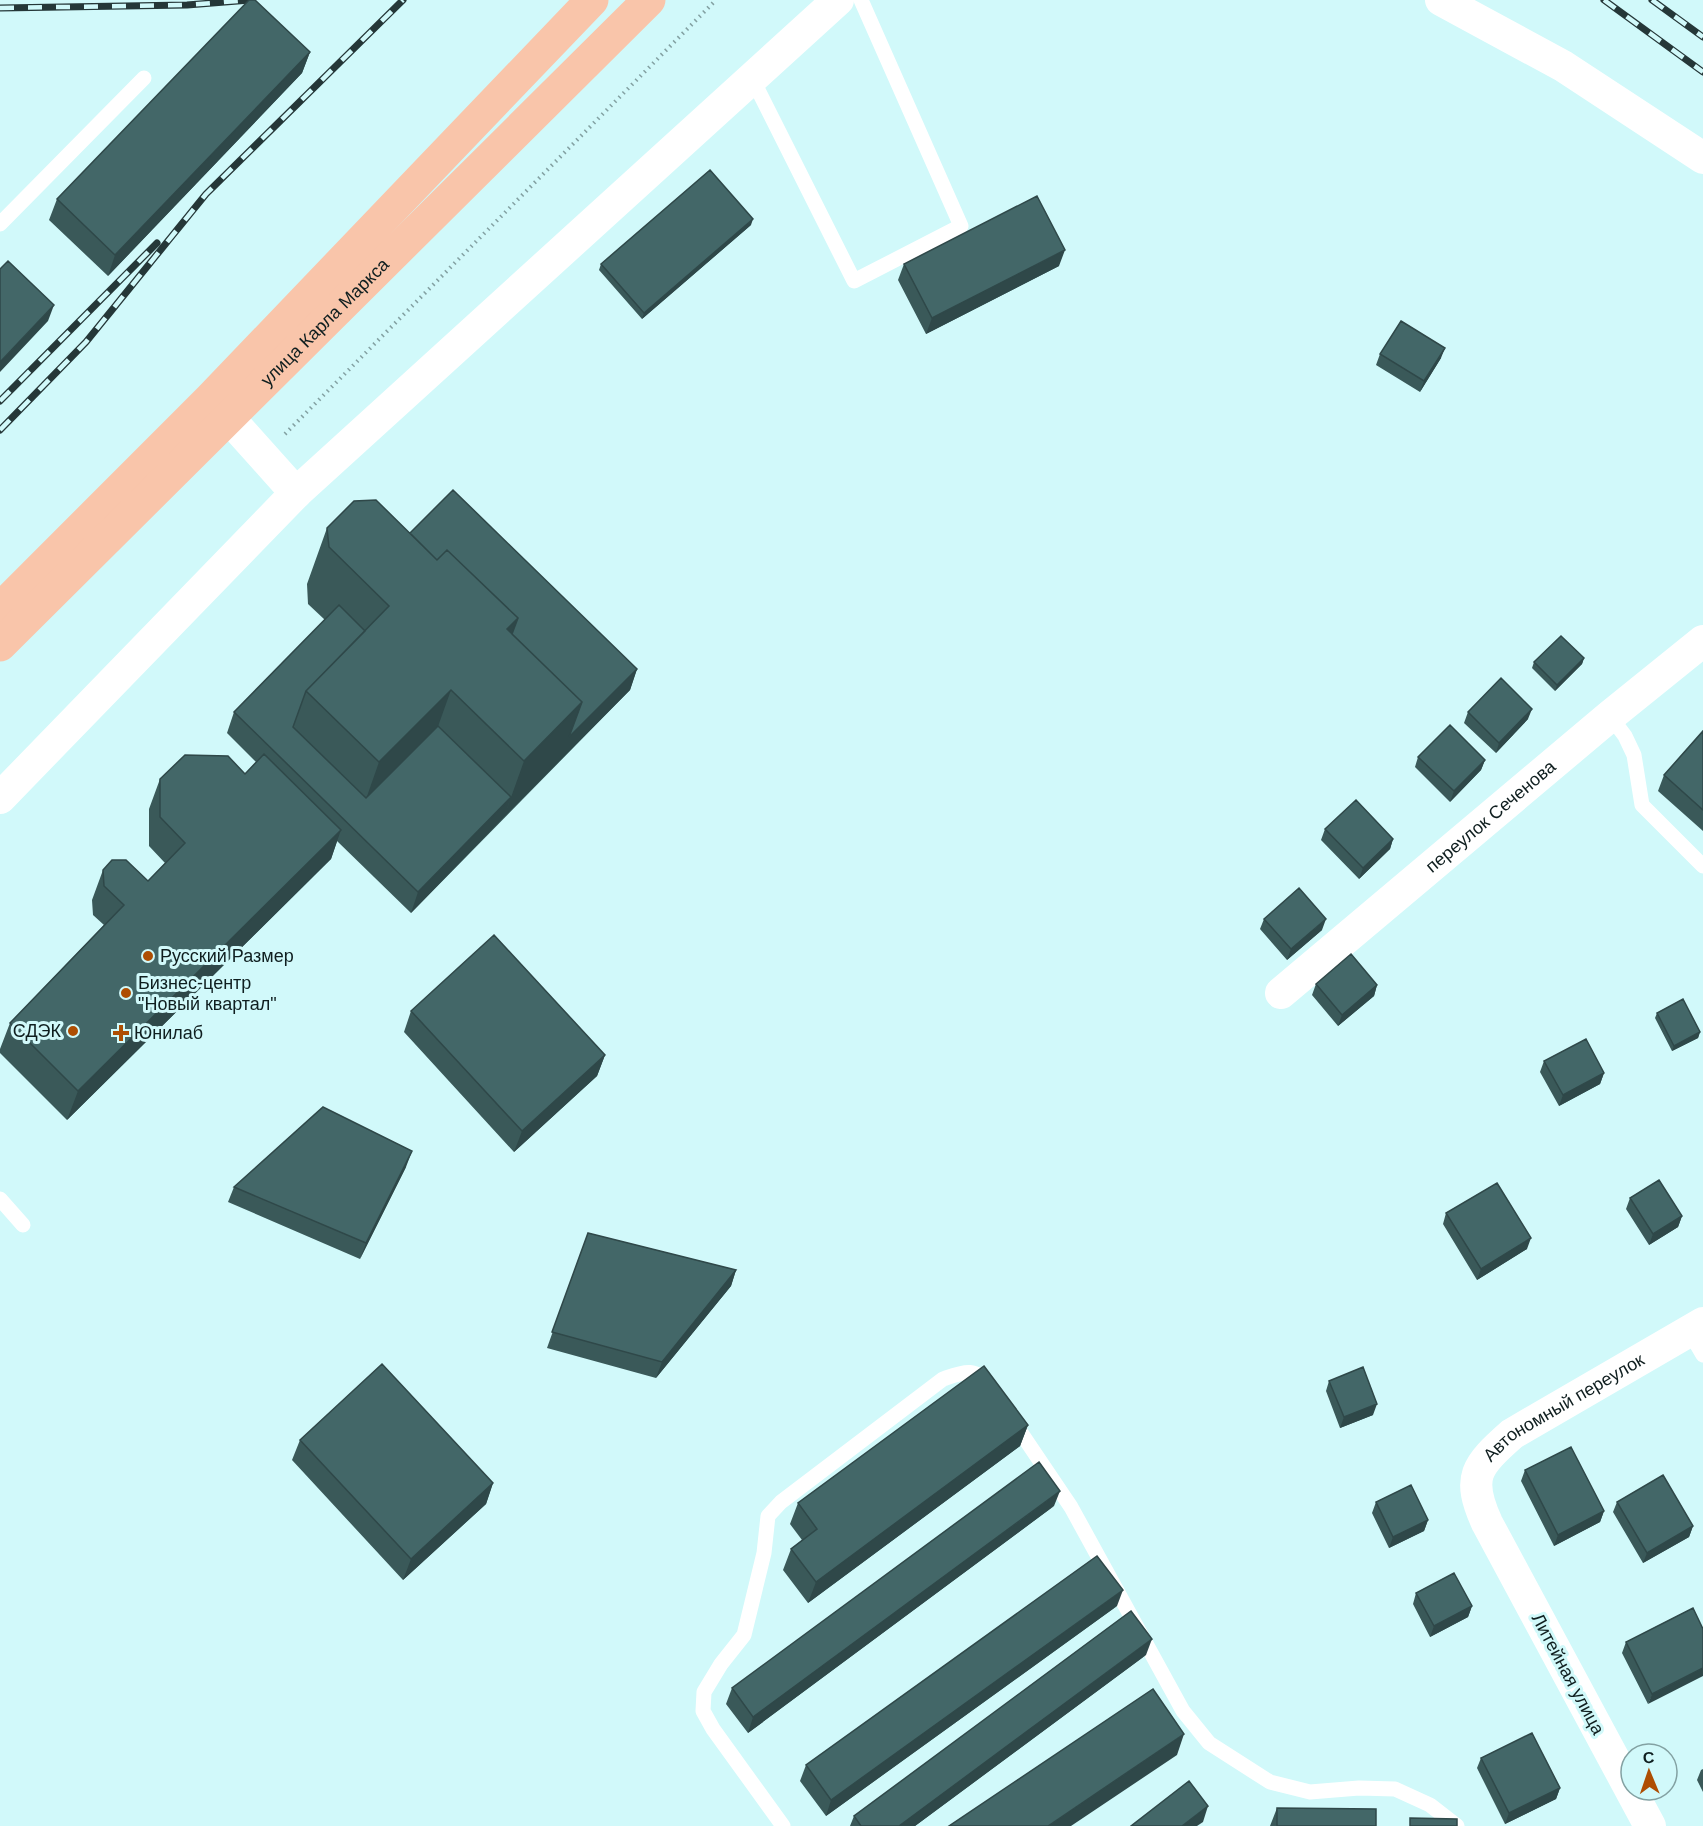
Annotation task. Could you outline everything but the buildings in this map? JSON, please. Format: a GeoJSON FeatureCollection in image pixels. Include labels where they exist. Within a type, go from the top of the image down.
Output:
{"type":"FeatureCollection","features":[{"type":"Feature","properties":{"kind":"main road","name":"улица Карла Маркса"},"geometry":{"type":"LineString","coordinates":[[0,609],[210,399],[592,0]]}},
{"type":"Feature","properties":{"kind":"main road","name":"улица Карла Маркса"},"geometry":{"type":"LineString","coordinates":[[0,645],[649,0]]}},
{"type":"Feature","properties":{"kind":"street"},"geometry":{"type":"LineString","coordinates":[[0,798],[296,493],[838,0]]}},
{"type":"Feature","properties":{"kind":"street"},"geometry":{"type":"LineString","coordinates":[[1441,0],[1563,66],[1703,158]]}},
{"type":"Feature","properties":{"kind":"street"},"geometry":{"type":"LineString","coordinates":[[228,417],[296,493]]}},
{"type":"Feature","properties":{"kind":"street","name":"переулок Сеченова"},"geometry":{"type":"LineString","coordinates":[[1281,993],[1703,640]]}},
{"type":"Feature","properties":{"kind":"street","name":"Автономный переулок"},"geometry":{"type":"LineString","coordinates":[[1487,1523],[1476,1498],[1476,1473],[1493,1451],[1512,1434],[1698,1337]]}},
{"type":"Feature","properties":{"kind":"street","name":"Литейная улица"},"geometry":{"type":"LineString","coordinates":[[1487,1523],[1642,1823]]}},
{"type":"Feature","properties":{"kind":"lane"},"geometry":{"type":"LineString","coordinates":[[753,78],[854,281],[961,226],[861,0]]}},
{"type":"Feature","properties":{"kind":"lane"},"geometry":{"type":"LineString","coordinates":[[0,224],[144,78]]}},
{"type":"Feature","properties":{"kind":"lane"},"geometry":{"type":"LineString","coordinates":[[1610,716],[1625,736],[1634,755],[1642,805],[1703,866]]}},
{"type":"Feature","properties":{"kind":"lane"},"geometry":{"type":"LineString","coordinates":[[0,1199],[23,1225]]}},
{"type":"Feature","properties":{"kind":"lane"},"geometry":{"type":"LineString","coordinates":[[783,1826],[712,1729],[703,1711],[704,1692],[721,1664],[744,1635],[764,1553],[768,1516],[781,1502],[943,1379],[973,1371],[983,1377],[1071,1507],[1183,1710],[1209,1743],[1270,1782],[1310,1792],[1359,1788],[1395,1789],[1430,1805],[1456,1826]]}},
{"type":"Feature","properties":{"kind":"path"},"geometry":{"type":"LineString","coordinates":[[263,457],[716,0]]}},
{"type":"Feature","properties":{"kind":"railway"},"geometry":{"type":"LineString","coordinates":[[0,8],[187,5],[250,0]]}},
{"type":"Feature","properties":{"kind":"railway"},"geometry":{"type":"LineString","coordinates":[[0,430],[86,342],[206,194],[403,0]]}},
{"type":"Feature","properties":{"kind":"railway"},"geometry":{"type":"LineString","coordinates":[[1604,0],[1703,72]]}},
{"type":"Feature","properties":{"kind":"railway"},"geometry":{"type":"LineString","coordinates":[[1652,0],[1703,37]]}},
{"type":"Feature","properties":{"kind":"railway"},"geometry":{"type":"LineString","coordinates":[[0,401],[157,243]]}},
{"type":"Feature","properties":{"kind":"place","name":"Русский Размер"},"geometry":{"type":"Point","coordinates":[148,956]}},
{"type":"Feature","properties":{"kind":"place","name":"Бизнес-центр \"Новый квартал\""},"geometry":{"type":"Point","coordinates":[126,993]}},
{"type":"Feature","properties":{"kind":"place","name":"СДЭК"},"geometry":{"type":"Point","coordinates":[73,1031]}},
{"type":"Feature","properties":{"kind":"place","name":"Юнилаб"},"geometry":{"type":"Point","coordinates":[121,1033]}}]}
